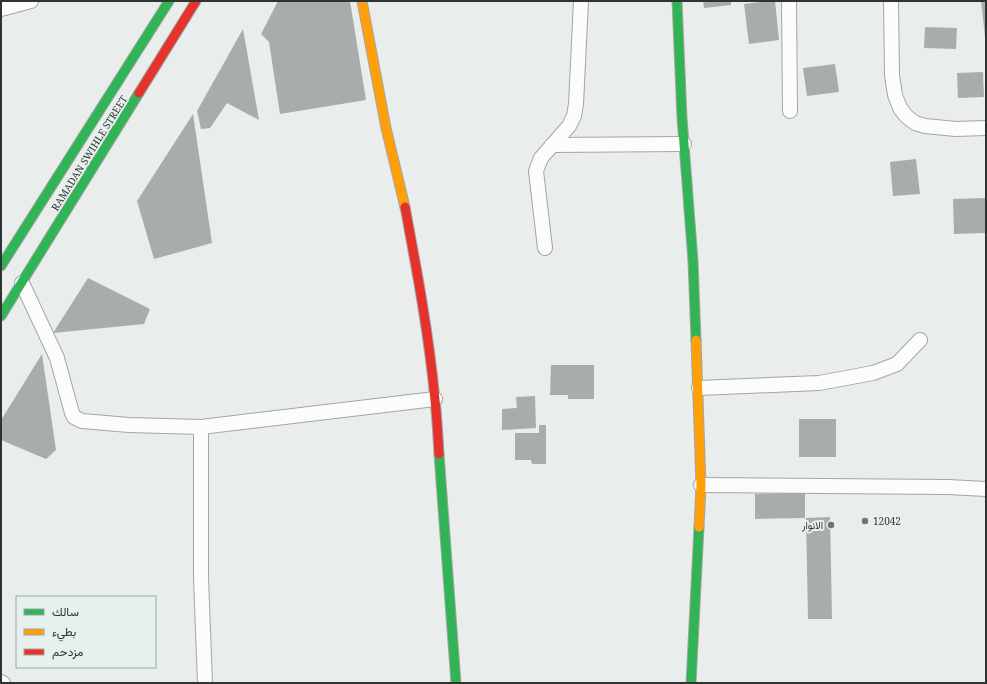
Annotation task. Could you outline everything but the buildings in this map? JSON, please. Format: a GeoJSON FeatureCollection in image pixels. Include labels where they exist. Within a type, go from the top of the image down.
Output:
{"type":"FeatureCollection","features":[{"type":"Feature","properties":{"kind":"street"},"geometry":{"type":"LineString","coordinates":[[1,9],[31,1]]}},
{"type":"Feature","properties":{"kind":"street","name":"RAMADAN SWIHLE STREET"},"geometry":{"type":"LineString","coordinates":[[1,266],[169,1]]}},
{"type":"Feature","properties":{"kind":"street","name":"RAMADAN SWIHLE STREET"},"geometry":{"type":"LineString","coordinates":[[1,316],[196,1]]}},
{"type":"Feature","properties":{"kind":"street"},"geometry":{"type":"LineString","coordinates":[[362,1],[386,128],[403,199],[426,329],[435,399],[456,683]]}},
{"type":"Feature","properties":{"kind":"street"},"geometry":{"type":"LineString","coordinates":[[545,248],[536,171],[541,158],[569,126],[574,116],[582,1]]}},
{"type":"Feature","properties":{"kind":"street"},"geometry":{"type":"LineString","coordinates":[[678,1],[684,144],[693,261],[699,388],[701,485],[691,683]]}},
{"type":"Feature","properties":{"kind":"street"},"geometry":{"type":"LineString","coordinates":[[789,1],[790,111]]}},
{"type":"Feature","properties":{"kind":"street"},"geometry":{"type":"LineString","coordinates":[[891,1],[892,75],[895,94],[900,108],[906,116],[915,123],[925,126],[956,129],[986,128]]}},
{"type":"Feature","properties":{"kind":"street"},"geometry":{"type":"LineString","coordinates":[[552,145],[684,144]]}},
{"type":"Feature","properties":{"kind":"street"},"geometry":{"type":"LineString","coordinates":[[22,283],[57,358],[74,417],[82,421],[129,425],[201,427],[435,399]]}},
{"type":"Feature","properties":{"kind":"street"},"geometry":{"type":"LineString","coordinates":[[699,388],[819,383],[873,373],[896,364],[920,340]]}},
{"type":"Feature","properties":{"kind":"street"},"geometry":{"type":"LineString","coordinates":[[201,427],[201,578],[205,683]]}},
{"type":"Feature","properties":{"kind":"street"},"geometry":{"type":"LineString","coordinates":[[701,485],[948,487],[986,489]]}},
{"type":"Feature","properties":{"kind":"traffic: fast"},"geometry":{"type":"LineString","coordinates":[[1,266],[169,1]]}},
{"type":"Feature","properties":{"kind":"traffic: fast"},"geometry":{"type":"LineString","coordinates":[[677,1],[682,118],[693,261],[696,340]]}},
{"type":"Feature","properties":{"kind":"traffic: fast"},"geometry":{"type":"LineString","coordinates":[[1,316],[139,93]]}},
{"type":"Feature","properties":{"kind":"traffic: fast"},"geometry":{"type":"LineString","coordinates":[[439,454],[456,683]]}},
{"type":"Feature","properties":{"kind":"traffic: fast"},"geometry":{"type":"LineString","coordinates":[[691,683],[699,527]]}},
{"type":"Feature","properties":{"kind":"traffic: slow"},"geometry":{"type":"LineString","coordinates":[[362,1],[386,128],[405,207]]}},
{"type":"Feature","properties":{"kind":"traffic: slow"},"geometry":{"type":"LineString","coordinates":[[696,340],[701,485],[699,527]]}},
{"type":"Feature","properties":{"kind":"traffic: jam"},"geometry":{"type":"LineString","coordinates":[[139,93],[196,1]]}},
{"type":"Feature","properties":{"kind":"traffic: jam"},"geometry":{"type":"LineString","coordinates":[[405,207],[426,327],[436,407],[439,454]]}},
{"type":"Feature","properties":{"kind":"place","name":"12042"},"geometry":{"type":"Point","coordinates":[865,521]}},
{"type":"Feature","properties":{"kind":"place","name":"الانوار"},"geometry":{"type":"Point","coordinates":[831,525]}}]}
